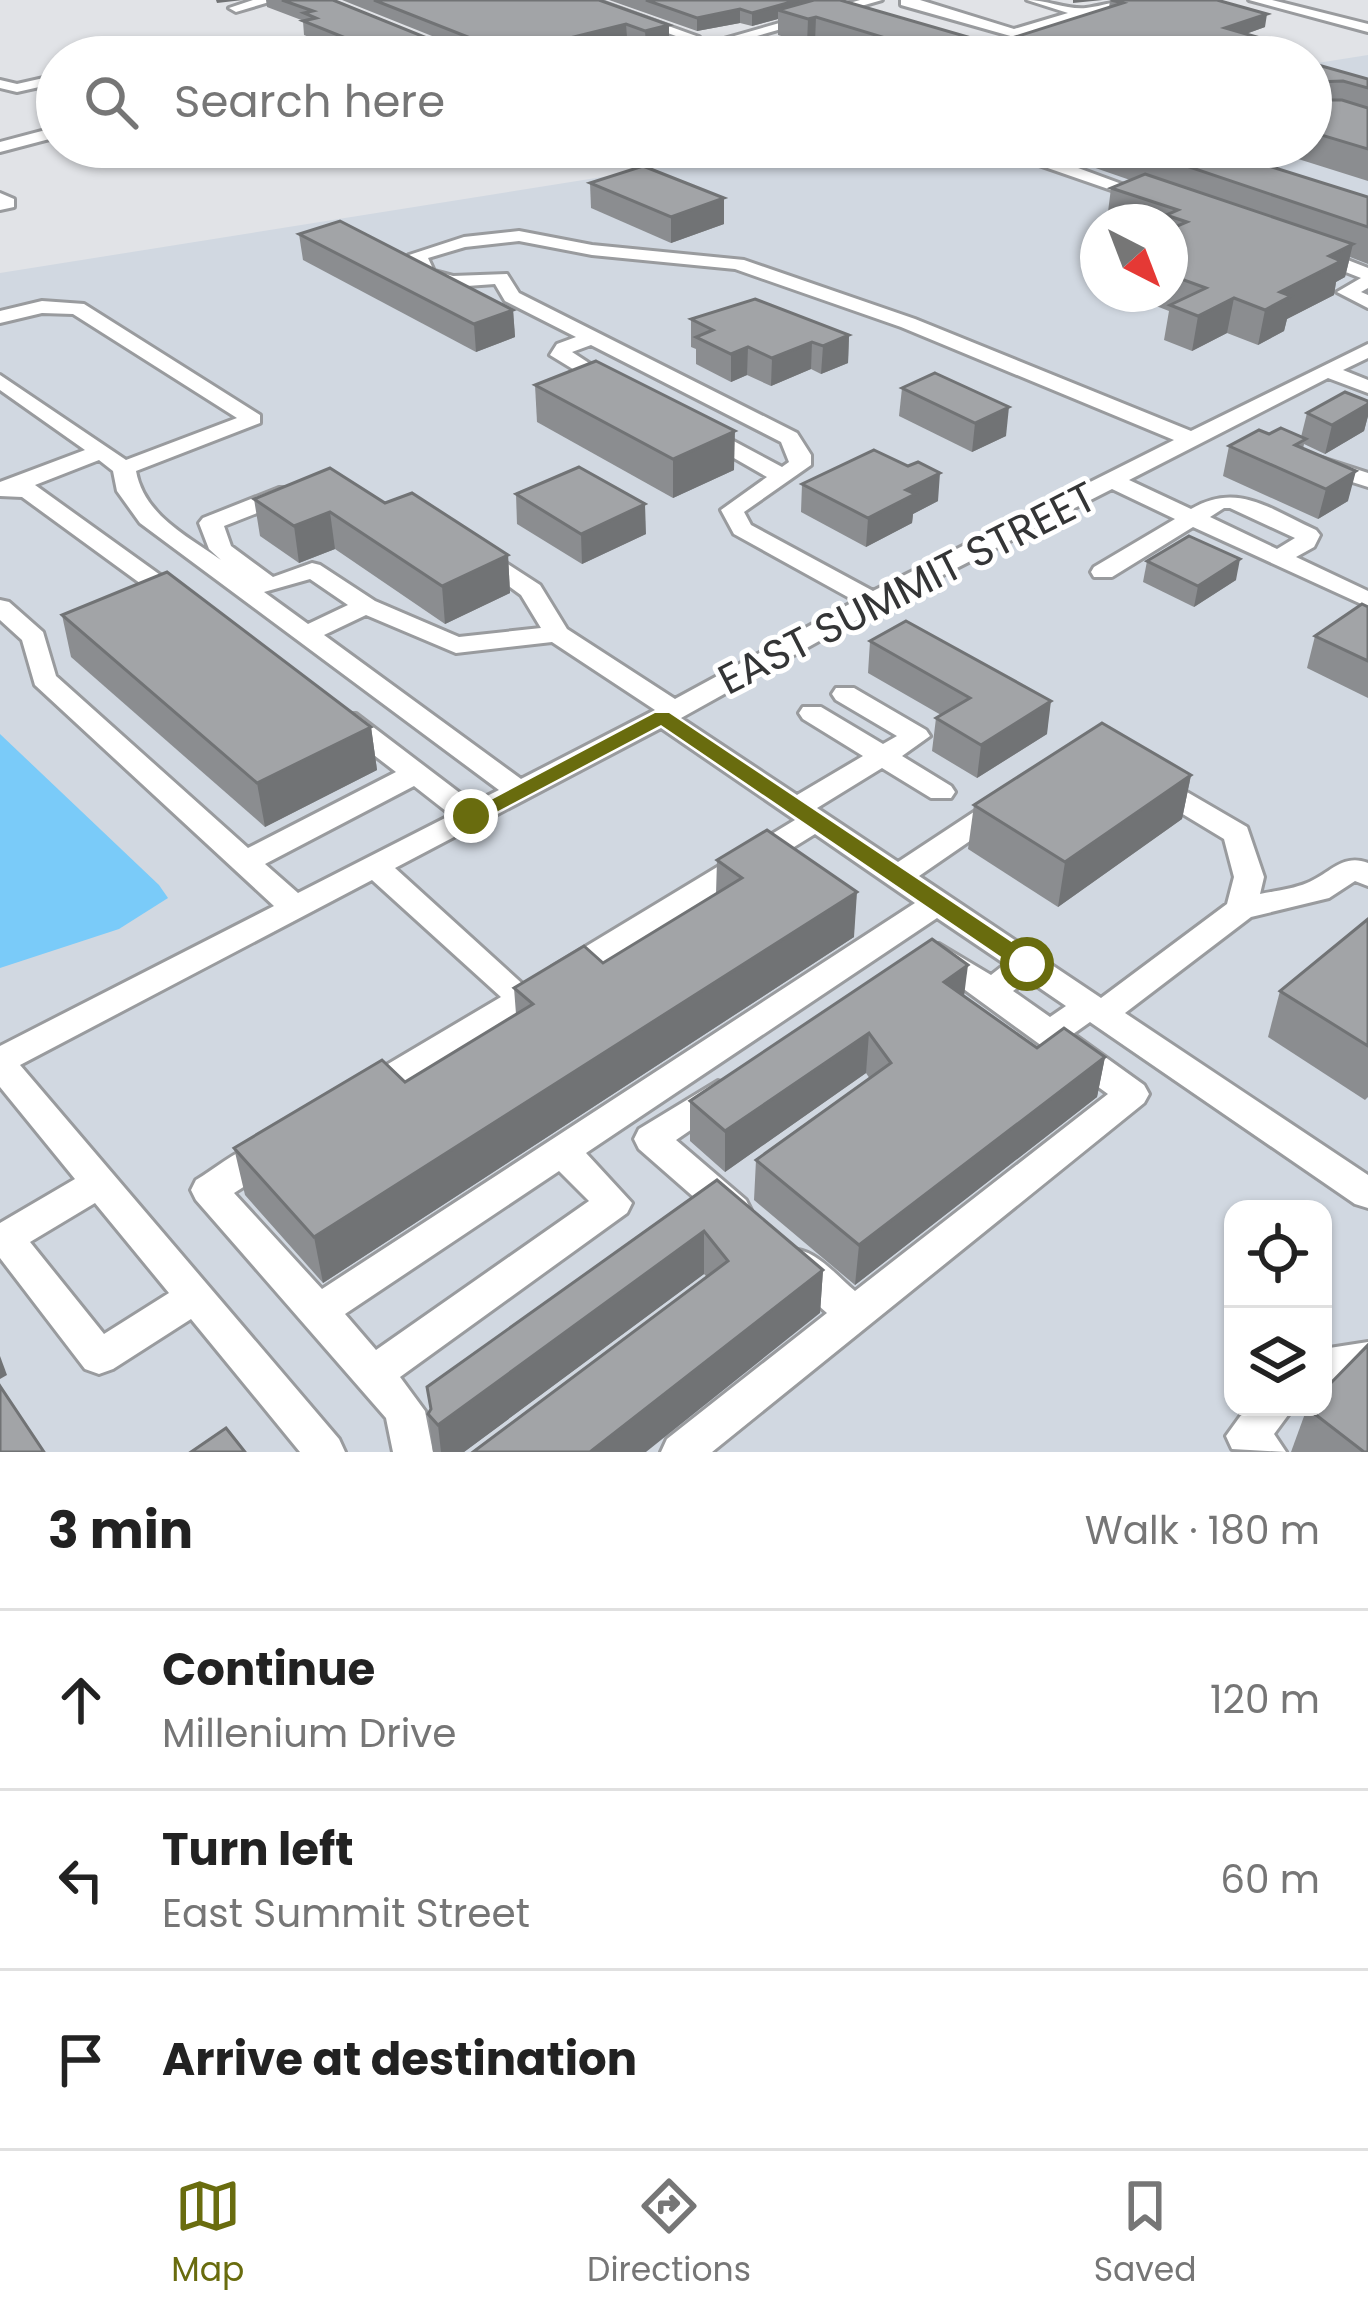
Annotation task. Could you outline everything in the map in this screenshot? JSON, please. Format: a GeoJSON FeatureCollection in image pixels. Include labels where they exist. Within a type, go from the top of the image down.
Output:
{"type":"FeatureCollection","features":[{"type":"Feature","properties":{"kind":"street"},"geometry":{"type":"LineString","coordinates":[[236,8],[269,0]]}},
{"type":"Feature","properties":{"kind":"street"},"geometry":{"type":"LineString","coordinates":[[583,0],[689,36]]}},
{"type":"Feature","properties":{"kind":"street"},"geometry":{"type":"LineString","coordinates":[[747,36],[875,0]]}},
{"type":"Feature","properties":{"kind":"street"},"geometry":{"type":"LineString","coordinates":[[914,0],[906,2],[1014,33],[1128,0]]}},
{"type":"Feature","properties":{"kind":"street"},"geometry":{"type":"LineString","coordinates":[[1034,0],[1083,13]]}},
{"type":"Feature","properties":{"kind":"street"},"geometry":{"type":"LineString","coordinates":[[1264,4],[1288,23]]}},
{"type":"Feature","properties":{"kind":"street"},"geometry":{"type":"LineString","coordinates":[[1264,4],[1368,28]]}},
{"type":"Feature","properties":{"kind":"street"},"geometry":{"type":"LineString","coordinates":[[0,84],[17,88],[36,84]]}},
{"type":"Feature","properties":{"kind":"street"},"geometry":{"type":"LineString","coordinates":[[0,147],[36,138]]}},
{"type":"Feature","properties":{"kind":"street"},"geometry":{"type":"LineString","coordinates":[[1063,168],[1166,203]]}},
{"type":"Feature","properties":{"kind":"street"},"geometry":{"type":"LineString","coordinates":[[1261,168],[1282,180]]}},
{"type":"Feature","properties":{"kind":"street"},"geometry":{"type":"LineString","coordinates":[[873,602],[742,529],[732,510],[800,465],[800,454],[789,439],[512,297],[500,278],[462,284],[442,281],[426,274],[418,255],[451,245],[519,236],[592,250],[738,264],[908,323],[1193,440]]}},
{"type":"Feature","properties":{"kind":"street"},"geometry":{"type":"LineString","coordinates":[[1295,247],[1368,277]]}},
{"type":"Feature","properties":{"kind":"street"},"geometry":{"type":"LineString","coordinates":[[1368,277],[1346,292],[1368,302]]}},
{"type":"Feature","properties":{"kind":"street"},"geometry":{"type":"LineString","coordinates":[[0,317],[42,307],[77,308],[253,419],[124,468]]}},
{"type":"Feature","properties":{"kind":"street"},"geometry":{"type":"LineString","coordinates":[[591,338],[563,349],[560,356],[627,393]]}},
{"type":"Feature","properties":{"kind":"street","name":"EAST SUMMIT STREET"},"geometry":{"type":"LineString","coordinates":[[0,1063],[873,602],[1193,440],[1238,426],[1327,371],[1364,356]]}},
{"type":"Feature","properties":{"kind":"street"},"geometry":{"type":"LineString","coordinates":[[1327,371],[1368,387]]}},
{"type":"Feature","properties":{"kind":"street"},"geometry":{"type":"LineString","coordinates":[[0,381],[124,468],[128,491],[148,518],[261,591]]}},
{"type":"Feature","properties":{"kind":"street"},"geometry":{"type":"LineString","coordinates":[[685,424],[781,475]]}},
{"type":"Feature","properties":{"kind":"street"},"geometry":{"type":"LineString","coordinates":[[3,488],[100,452]]}},
{"type":"Feature","properties":{"kind":"street"},"geometry":{"type":"LineString","coordinates":[[1305,458],[1368,480]]}},
{"type":"Feature","properties":{"kind":"street"},"geometry":{"type":"LineString","coordinates":[[1113,482],[1368,600]]}},
{"type":"Feature","properties":{"kind":"street"},"geometry":{"type":"LineString","coordinates":[[304,486],[211,523],[221,549],[306,634],[519,791]]}},
{"type":"Feature","properties":{"kind":"street"},"geometry":{"type":"LineString","coordinates":[[3,488],[28,490],[51,504],[209,619]]}},
{"type":"Feature","properties":{"kind":"street"},"geometry":{"type":"LineString","coordinates":[[1103,572],[1219,502],[1233,501],[1308,535],[1306,542],[1278,558]]}},
{"type":"Feature","properties":{"kind":"street"},"geometry":{"type":"LineString","coordinates":[[460,542],[531,590],[557,634],[806,814],[1368,1194]]}},
{"type":"Feature","properties":{"kind":"street"},"geometry":{"type":"LineString","coordinates":[[261,591],[312,570],[366,606],[456,645],[557,634]]}},
{"type":"Feature","properties":{"kind":"street"},"geometry":{"type":"LineString","coordinates":[[306,634],[366,606]]}},
{"type":"Feature","properties":{"kind":"street"},"geometry":{"type":"LineString","coordinates":[[0,607],[34,637],[44,680],[295,908]]}},
{"type":"Feature","properties":{"kind":"street"},"geometry":{"type":"LineString","coordinates":[[349,1104],[523,999],[806,814],[916,736],[845,694]]}},
{"type":"Feature","properties":{"kind":"street"},"geometry":{"type":"LineString","coordinates":[[330,708],[471,816]]}},
{"type":"Feature","properties":{"kind":"street"},"geometry":{"type":"LineString","coordinates":[[812,713],[941,792]]}},
{"type":"Feature","properties":{"kind":"street"},"geometry":{"type":"LineString","coordinates":[[1126,769],[1237,834],[1249,877],[1241,909]]}},
{"type":"Feature","properties":{"kind":"street"},"geometry":{"type":"LineString","coordinates":[[245,862],[415,774]]}},
{"type":"Feature","properties":{"kind":"street"},"geometry":{"type":"LineString","coordinates":[[898,876],[1032,786]]}},
{"type":"Feature","properties":{"kind":"street"},"geometry":{"type":"LineString","coordinates":[[375,866],[523,999]]}},
{"type":"Feature","properties":{"kind":"street"},"geometry":{"type":"LineString","coordinates":[[1050,1034],[1096,1010],[1241,909],[1318,891],[1354,868],[1368,876]]}},
{"type":"Feature","properties":{"kind":"street"},"geometry":{"type":"LineString","coordinates":[[319,1311],[937,902]]}},
{"type":"Feature","properties":{"kind":"street"},"geometry":{"type":"LineString","coordinates":[[681,1452],[1132,1094],[932,950],[913,963]]}},
{"type":"Feature","properties":{"kind":"street"},"geometry":{"type":"LineString","coordinates":[[991,991],[1027,964]]}},
{"type":"Feature","properties":{"kind":"street"},"geometry":{"type":"LineString","coordinates":[[0,1063],[325,1452]]}},
{"type":"Feature","properties":{"kind":"street"},"geometry":{"type":"LineString","coordinates":[[744,1076],[651,1139],[855,1314]]}},
{"type":"Feature","properties":{"kind":"street"},"geometry":{"type":"LineString","coordinates":[[288,1142],[209,1190],[405,1412],[413,1452]]}},
{"type":"Feature","properties":{"kind":"street"},"geometry":{"type":"LineString","coordinates":[[373,1374],[614,1203],[561,1150]]}},
{"type":"Feature","properties":{"kind":"street"},"geometry":{"type":"LineString","coordinates":[[100,1182],[6,1238],[99,1357],[195,1297]]}},
{"type":"Feature","properties":{"kind":"street"},"geometry":{"type":"LineString","coordinates":[[1332,1364],[1368,1358]]}},
{"type":"Feature","properties":{"kind":"street"},"geometry":{"type":"LineString","coordinates":[[1265,1416],[1246,1436],[1266,1452]]}},
{"type":"Feature","properties":{"kind":"shaded area"},"geometry":{"type":"Polygon","coordinates":[[[1368,55],[1368,1452],[0,1452],[0,273],[659,168],[1332,168],[1332,61],[1368,55]]]}},
{"type":"Feature","properties":{"kind":"water"},"geometry":{"type":"Polygon","coordinates":[[[0,734],[168,898],[119,929],[0,968],[0,734]]]}},
{"type":"Feature","properties":{"kind":"building"},"geometry":{"type":"Polygon","coordinates":[[[282,0],[333,0],[422,36],[340,36],[303,21],[316,18],[304,13],[313,11],[282,0]]]}},
{"type":"Feature","properties":{"kind":"building"},"geometry":{"type":"Polygon","coordinates":[[[374,0],[599,0],[669,25],[645,31],[626,24],[577,36],[465,36],[374,0]]]}},
{"type":"Feature","properties":{"kind":"building"},"geometry":{"type":"Polygon","coordinates":[[[646,0],[798,0],[752,13],[740,9],[697,18],[646,0]]]}},
{"type":"Feature","properties":{"kind":"building"},"geometry":{"type":"Polygon","coordinates":[[[814,0],[840,0],[965,36],[879,36],[778,10],[814,0]]]}},
{"type":"Feature","properties":{"kind":"building"},"geometry":{"type":"Polygon","coordinates":[[[1111,0],[1217,0],[1267,14],[1225,28],[1253,36],[1018,36],[1123,3],[1111,0]]]}},
{"type":"Feature","properties":{"kind":"building"},"geometry":{"type":"Polygon","coordinates":[[[1332,69],[1368,79],[1368,88],[1332,81],[1332,69]]]}},
{"type":"Feature","properties":{"kind":"building"},"geometry":{"type":"Polygon","coordinates":[[[1332,100],[1368,108],[1368,149],[1332,138],[1332,100]]]}},
{"type":"Feature","properties":{"kind":"building"},"geometry":{"type":"Polygon","coordinates":[[[648,168],[724,198],[671,217],[590,183],[648,168]]]}},
{"type":"Feature","properties":{"kind":"building"},"geometry":{"type":"Polygon","coordinates":[[[1192,168],[1275,168],[1368,197],[1368,227],[1192,168]]]}},
{"type":"Feature","properties":{"kind":"building"},"geometry":{"type":"Polygon","coordinates":[[[1145,174],[1353,244],[1329,256],[1341,261],[1280,292],[1291,296],[1265,310],[1234,298],[1198,316],[1188,312],[1188,296],[1206,288],[1188,282],[1188,204],[1160,204],[1111,188],[1145,174]]]}},
{"type":"Feature","properties":{"kind":"building"},"geometry":{"type":"Polygon","coordinates":[[[340,221],[513,310],[474,324],[299,234],[340,221]]]}},
{"type":"Feature","properties":{"kind":"building"},"geometry":{"type":"Polygon","coordinates":[[[755,299],[849,335],[823,346],[812,342],[772,358],[748,347],[731,354],[696,337],[713,330],[691,319],[755,299]]]}},
{"type":"Feature","properties":{"kind":"building"},"geometry":{"type":"Polygon","coordinates":[[[596,361],[735,431],[673,459],[535,385],[596,361]]]}},
{"type":"Feature","properties":{"kind":"building"},"geometry":{"type":"Polygon","coordinates":[[[935,373],[1009,407],[975,423],[902,388],[935,373]]]}},
{"type":"Feature","properties":{"kind":"building"},"geometry":{"type":"Polygon","coordinates":[[[1345,392],[1368,404],[1332,425],[1307,413],[1345,392]]]}},
{"type":"Feature","properties":{"kind":"building"},"geometry":{"type":"Polygon","coordinates":[[[1281,428],[1306,439],[1295,445],[1356,471],[1326,489],[1229,446],[1259,430],[1269,434],[1281,428]]]}},
{"type":"Feature","properties":{"kind":"building"},"geometry":{"type":"Polygon","coordinates":[[[874,450],[908,466],[918,462],[940,473],[906,490],[915,494],[868,518],[802,484],[874,450]]]}},
{"type":"Feature","properties":{"kind":"building"},"geometry":{"type":"Polygon","coordinates":[[[579,467],[645,504],[581,534],[516,494],[579,467]]]}},
{"type":"Feature","properties":{"kind":"building"},"geometry":{"type":"Polygon","coordinates":[[[330,468],[385,503],[412,493],[508,555],[442,586],[330,512],[294,526],[254,499],[330,468]]]}},
{"type":"Feature","properties":{"kind":"building"},"geometry":{"type":"Polygon","coordinates":[[[1189,536],[1240,559],[1198,586],[1147,561],[1189,536]]]}},
{"type":"Feature","properties":{"kind":"building"},"geometry":{"type":"Polygon","coordinates":[[[167,572],[371,727],[257,783],[62,615],[167,572]]]}},
{"type":"Feature","properties":{"kind":"building"},"geometry":{"type":"Polygon","coordinates":[[[1362,604],[1368,607],[1368,661],[1315,636],[1362,604]]]}},
{"type":"Feature","properties":{"kind":"building"},"geometry":{"type":"Polygon","coordinates":[[[906,621],[1051,701],[981,745],[936,718],[970,698],[870,641],[906,621]]]}},
{"type":"Feature","properties":{"kind":"building"},"geometry":{"type":"Polygon","coordinates":[[[1102,723],[1191,775],[1065,862],[974,805],[1102,723]]]}},
{"type":"Feature","properties":{"kind":"building"},"geometry":{"type":"Polygon","coordinates":[[[767,830],[857,892],[314,1237],[234,1148],[382,1060],[405,1082],[533,1004],[514,988],[584,946],[603,963],[742,878],[717,860],[767,830]]]}},
{"type":"Feature","properties":{"kind":"building"},"geometry":{"type":"Polygon","coordinates":[[[1368,919],[1368,1046],[1280,991],[1368,919]]]}},
{"type":"Feature","properties":{"kind":"building"},"geometry":{"type":"Polygon","coordinates":[[[932,939],[968,965],[944,982],[1037,1048],[1064,1028],[1105,1057],[859,1245],[756,1160],[891,1063],[869,1033],[725,1131],[690,1101],[932,939]]]}},
{"type":"Feature","properties":{"kind":"building"},"geometry":{"type":"Polygon","coordinates":[[[717,1180],[823,1270],[590,1452],[473,1452],[728,1261],[704,1231],[438,1425],[428,1414],[427,1387],[717,1180]]]}},
{"type":"Feature","properties":{"kind":"building"},"geometry":{"type":"Polygon","coordinates":[[[1368,1345],[1368,1452],[1317,1416],[1332,1416],[1332,1382],[1368,1345]]]}},
{"type":"Feature","properties":{"kind":"building"},"geometry":{"type":"Polygon","coordinates":[[[0,1386],[44,1452],[0,1452],[0,1386]]]}},
{"type":"Feature","properties":{"kind":"building"},"geometry":{"type":"Polygon","coordinates":[[[226,1428],[245,1452],[191,1452],[226,1428]]]}},
{"type":"Feature","properties":{"kind":"route"},"geometry":{"type":"LineString","coordinates":[[471,816],[662,717],[1027,964]]}}]}
